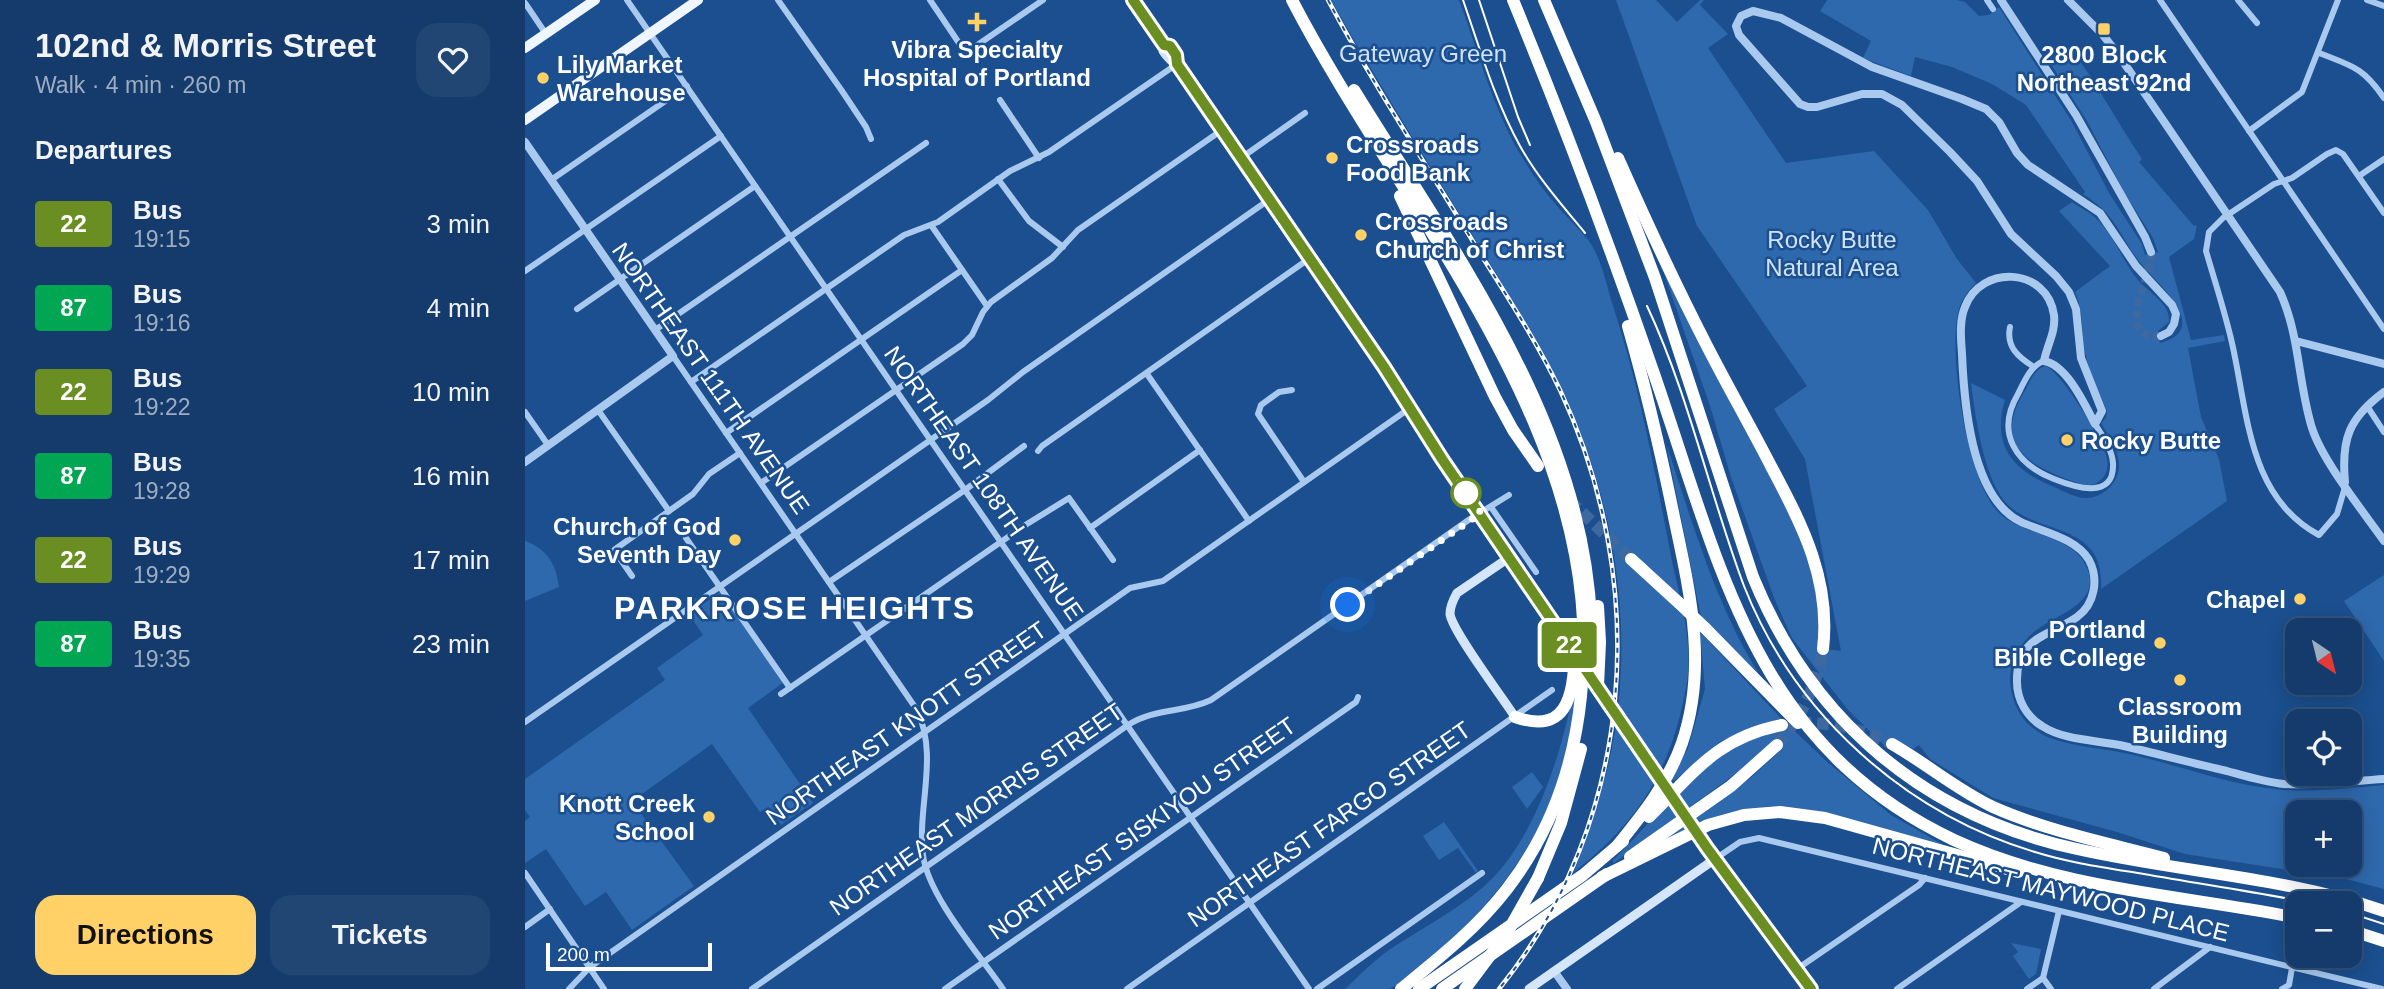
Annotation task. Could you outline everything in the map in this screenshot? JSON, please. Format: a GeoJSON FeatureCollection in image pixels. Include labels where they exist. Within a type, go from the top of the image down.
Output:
{"type":"FeatureCollection","features":[{"type":"Feature","properties":{"kind":"highway"},"geometry":{"type":"LineString","coordinates":[[1292,0],[1378,149],[1436,239],[1504,358],[1530,412],[1554,478],[1574,550],[1582,607],[1583,681],[1579,718],[1571,757],[1547,824],[1529,857],[1482,919],[1401,989]]}},
{"type":"Feature","properties":{"kind":"highway"},"geometry":{"type":"LineString","coordinates":[[1301,0],[1515,358],[1543,418],[1566,486],[1583,553],[1590,598],[1591,673],[1584,735],[1570,795],[1538,878],[1507,933],[1465,989]]}},
{"type":"Feature","properties":{"kind":"highway"},"geometry":{"type":"LineString","coordinates":[[1513,0],[1573,151],[1653,370],[1728,591],[1766,668],[1815,736]]}},
{"type":"Feature","properties":{"kind":"highway"},"geometry":{"type":"LineString","coordinates":[[1544,0],[1596,122],[1664,304],[1753,577],[1781,636],[1811,682],[1839,717],[1884,759],[1934,794],[1963,811],[2043,841],[2117,858],[2317,893],[2384,911]]}},
{"type":"Feature","properties":{"kind":"highway"},"geometry":{"type":"LineString","coordinates":[[1596,122],[1612,144],[1683,299],[1803,529],[1822,582],[1825,621],[1823,649]]}},
{"type":"Feature","properties":{"kind":"highway"},"geometry":{"type":"LineString","coordinates":[[1378,149],[1495,397],[1513,430],[1538,466]]}},
{"type":"Feature","properties":{"kind":"highway"},"geometry":{"type":"LineString","coordinates":[[1617,846],[1655,797],[1677,754],[1692,701],[1696,654],[1687,579],[1655,424],[1626,318],[1626,300]]}},
{"type":"Feature","properties":{"kind":"highway"},"geometry":{"type":"LineString","coordinates":[[1543,418],[1553,430],[1580,506],[1596,584],[1600,642],[1598,686]]}},
{"type":"Feature","properties":{"kind":"highway"},"geometry":{"type":"LineString","coordinates":[[1515,717],[1535,723],[1552,720],[1566,705],[1572,683],[1575,613],[1557,512],[1554,478]]}},
{"type":"Feature","properties":{"kind":"highway"},"geometry":{"type":"LineString","coordinates":[[1631,559],[1705,628],[1801,727],[1815,736],[1866,784],[1909,815],[1970,847],[2039,872],[2285,916]]}},
{"type":"Feature","properties":{"kind":"highway"},"geometry":{"type":"LineString","coordinates":[[1419,989],[1583,875],[1652,814],[1694,769],[1713,754],[1752,733],[1782,725]]}},
{"type":"Feature","properties":{"kind":"highway"},"geometry":{"type":"LineString","coordinates":[[1892,744],[1966,792],[1999,809],[2050,827],[2168,859],[2178,867]]}},
{"type":"Feature","properties":{"kind":"highway"},"geometry":{"type":"LineString","coordinates":[[1442,989],[1731,786],[1777,745]]}},
{"type":"Feature","properties":{"kind":"highway"},"geometry":{"type":"LineString","coordinates":[[1602,877],[1708,825],[1744,815],[1780,812],[1825,818],[2019,873],[2039,872]]}},
{"type":"Feature","properties":{"kind":"highway"},"geometry":{"type":"LineString","coordinates":[[2362,934],[2384,941]]}},
{"type":"Feature","properties":{"kind":"main road"},"geometry":{"type":"LineString","coordinates":[[525,48],[595,0]]}},
{"type":"Feature","properties":{"kind":"main road"},"geometry":{"type":"LineString","coordinates":[[525,120],[698,0]]}},
{"type":"Feature","properties":{"kind":"main road"},"geometry":{"type":"LineString","coordinates":[[1133,0],[1164,45],[1170,46],[1176,55],[1177,64],[1707,848],[1811,989]]}},
{"type":"Feature","properties":{"kind":"main road"},"geometry":{"type":"LineString","coordinates":[[1510,557],[1461,590],[1454,597],[1451,606],[1452,621],[1458,632],[1515,717]]}},
{"type":"Feature","properties":{"kind":"main road"},"geometry":{"type":"LineString","coordinates":[[1529,989],[1715,859]]}},
{"type":"Feature","properties":{"kind":"street","name":"NORTHEAST 108TH AVENUE"},"geometry":{"type":"LineString","coordinates":[[627,0],[1309,989]]}},
{"type":"Feature","properties":{"kind":"street"},"geometry":{"type":"LineString","coordinates":[[778,0],[854,109],[871,139]]}},
{"type":"Feature","properties":{"kind":"street"},"geometry":{"type":"LineString","coordinates":[[930,0],[961,46],[967,50],[1042,0]]}},
{"type":"Feature","properties":{"kind":"street"},"geometry":{"type":"LineString","coordinates":[[1987,0],[1993,9]]}},
{"type":"Feature","properties":{"kind":"street"},"geometry":{"type":"LineString","coordinates":[[2001,0],[2081,124],[2151,252]]}},
{"type":"Feature","properties":{"kind":"street"},"geometry":{"type":"LineString","coordinates":[[2068,0],[2116,51],[2280,292],[2291,318],[2313,433],[2384,541]]}},
{"type":"Feature","properties":{"kind":"street"},"geometry":{"type":"LineString","coordinates":[[2160,0],[2384,329]]}},
{"type":"Feature","properties":{"kind":"street"},"geometry":{"type":"LineString","coordinates":[[2238,0],[2257,23]]}},
{"type":"Feature","properties":{"kind":"street"},"geometry":{"type":"LineString","coordinates":[[2249,131],[2305,88],[2338,0]]}},
{"type":"Feature","properties":{"kind":"street"},"geometry":{"type":"LineString","coordinates":[[2371,1],[2384,6]]}},
{"type":"Feature","properties":{"kind":"street"},"geometry":{"type":"LineString","coordinates":[[525,3],[546,34]]}},
{"type":"Feature","properties":{"kind":"street"},"geometry":{"type":"LineString","coordinates":[[2095,424],[2102,411],[2079,352],[2075,309],[2069,292],[2056,275],[2011,234],[1981,186],[1963,165],[1906,108],[1885,95],[1862,94],[1812,107],[1800,104],[1739,36],[1736,26],[1741,16],[1753,11],[1781,18],[1872,67],[1969,101],[1986,110],[1999,122],[2017,153],[2028,165],[2100,213],[2136,267],[2172,305],[2176,314],[2174,324],[2169,332],[2161,336]]}},
{"type":"Feature","properties":{"kind":"street"},"geometry":{"type":"LineString","coordinates":[[2319,53],[2360,69],[2384,98]]}},
{"type":"Feature","properties":{"kind":"street"},"geometry":{"type":"LineString","coordinates":[[691,382],[904,235],[931,225],[998,179],[1039,158],[1177,64]]}},
{"type":"Feature","properties":{"kind":"street"},"geometry":{"type":"LineString","coordinates":[[551,180],[687,86]]}},
{"type":"Feature","properties":{"kind":"street"},"geometry":{"type":"LineString","coordinates":[[1000,100],[1039,158]]}},
{"type":"Feature","properties":{"kind":"street"},"geometry":{"type":"LineString","coordinates":[[1241,158],[1305,114]]}},
{"type":"Feature","properties":{"kind":"street"},"geometry":{"type":"LineString","coordinates":[[761,483],[968,340],[987,306],[994,299],[1052,258],[1080,228],[1222,130]]}},
{"type":"Feature","properties":{"kind":"street"},"geometry":{"type":"LineString","coordinates":[[525,271],[721,136]]}},
{"type":"Feature","properties":{"kind":"street","name":"NORTHEAST 111TH AVENUE"},"geometry":{"type":"LineString","coordinates":[[525,142],[913,703],[925,732]]}},
{"type":"Feature","properties":{"kind":"street"},"geometry":{"type":"LineString","coordinates":[[655,330],[926,143]]}},
{"type":"Feature","properties":{"kind":"street"},"geometry":{"type":"LineString","coordinates":[[2384,213],[2343,154],[2336,150],[2274,184],[2211,228],[2206,251],[2231,341],[2256,462],[2286,507],[2303,525],[2319,536],[2337,514],[2345,485],[2345,442],[2351,425],[2367,406],[2384,392]]}},
{"type":"Feature","properties":{"kind":"street"},"geometry":{"type":"LineString","coordinates":[[2359,176],[2384,159]]}},
{"type":"Feature","properties":{"kind":"street"},"geometry":{"type":"LineString","coordinates":[[998,179],[1029,221],[1063,247]]}},
{"type":"Feature","properties":{"kind":"street"},"geometry":{"type":"LineString","coordinates":[[577,309],[755,186]]}},
{"type":"Feature","properties":{"kind":"street"},"geometry":{"type":"LineString","coordinates":[[525,722],[988,400],[1023,372],[1269,199]]}},
{"type":"Feature","properties":{"kind":"street"},"geometry":{"type":"LineString","coordinates":[[931,225],[987,306]]}},
{"type":"Feature","properties":{"kind":"street"},"geometry":{"type":"LineString","coordinates":[[1038,452],[1042,446],[1310,258]]}},
{"type":"Feature","properties":{"kind":"street"},"geometry":{"type":"LineString","coordinates":[[726,433],[962,270]]}},
{"type":"Feature","properties":{"kind":"street"},"geometry":{"type":"LineString","coordinates":[[2044,361],[2054,318],[2051,304],[2041,290],[2028,280],[2012,276],[1995,278],[1979,287],[1964,308],[1962,347],[1968,417],[1987,486],[1997,504],[2006,513],[2071,543],[2081,551],[2089,562],[2094,579],[2093,593],[2082,613],[2036,639],[2021,659],[2017,674],[2018,692],[2030,716],[2059,734],[2123,746],[2273,782],[2309,784],[2384,779]]}},
{"type":"Feature","properties":{"kind":"street"},"geometry":{"type":"LineString","coordinates":[[2010,327],[2008,340],[2011,346],[2034,367]]}},
{"type":"Feature","properties":{"kind":"street"},"geometry":{"type":"LineString","coordinates":[[2296,341],[2384,364]]}},
{"type":"Feature","properties":{"kind":"street"},"geometry":{"type":"LineString","coordinates":[[525,462],[673,356]]}},
{"type":"Feature","properties":{"kind":"street"},"geometry":{"type":"LineString","coordinates":[[2044,361],[2059,369],[2074,387],[2113,461],[2111,474],[2101,486],[2092,489],[2079,488],[2040,473],[2024,462],[2012,442],[2009,419],[2014,401],[2034,367],[2044,361]]}},
{"type":"Feature","properties":{"kind":"street"},"geometry":{"type":"LineString","coordinates":[[1147,374],[1249,521]]}},
{"type":"Feature","properties":{"kind":"street"},"geometry":{"type":"LineString","coordinates":[[1292,390],[1279,392],[1261,405],[1258,411],[1260,418],[1304,482]]}},
{"type":"Feature","properties":{"kind":"street"},"geometry":{"type":"LineString","coordinates":[[2090,414],[2096,409],[2096,400]]}},
{"type":"Feature","properties":{"kind":"street"},"geometry":{"type":"LineString","coordinates":[[2367,406],[2384,432]]}},
{"type":"Feature","properties":{"kind":"street","name":"NORTHEAST KNOTT STREET"},"geometry":{"type":"LineString","coordinates":[[569,989],[590,967],[1131,588],[1163,581],[1410,408]]}},
{"type":"Feature","properties":{"kind":"street"},"geometry":{"type":"LineString","coordinates":[[598,410],[669,511]]}},
{"type":"Feature","properties":{"kind":"street"},"geometry":{"type":"LineString","coordinates":[[525,412],[548,445]]}},
{"type":"Feature","properties":{"kind":"street"},"geometry":{"type":"LineString","coordinates":[[829,582],[1024,446]]}},
{"type":"Feature","properties":{"kind":"street"},"geometry":{"type":"LineString","coordinates":[[1090,528],[1200,450]]}},
{"type":"Feature","properties":{"kind":"street"},"geometry":{"type":"LineString","coordinates":[[632,576],[614,550],[693,494],[709,474],[740,453]]}},
{"type":"Feature","properties":{"kind":"street","name":"NORTHEAST MORRIS STREET"},"geometry":{"type":"LineString","coordinates":[[752,989],[1128,725],[1154,713],[1198,706],[1211,700],[1509,495]]}},
{"type":"Feature","properties":{"kind":"street"},"geometry":{"type":"LineString","coordinates":[[781,694],[1069,498],[1113,559]]}},
{"type":"Feature","properties":{"kind":"street"},"geometry":{"type":"LineString","coordinates":[[1491,507],[1536,572]]}},
{"type":"Feature","properties":{"kind":"street"},"geometry":{"type":"LineString","coordinates":[[686,538],[790,688]]}},
{"type":"Feature","properties":{"kind":"street","name":"NORTHEAST FARGO STREET"},"geometry":{"type":"LineString","coordinates":[[1127,989],[1552,690]]}},
{"type":"Feature","properties":{"kind":"street","name":"NORTHEAST SISKIYOU STREET"},"geometry":{"type":"LineString","coordinates":[[945,989],[1356,702],[1358,696]]}},
{"type":"Feature","properties":{"kind":"street"},"geometry":{"type":"LineString","coordinates":[[925,732],[925,867],[940,898],[1003,989]]}},
{"type":"Feature","properties":{"kind":"street","name":"NORTHEAST MAYWOOD PLACE"},"geometry":{"type":"LineString","coordinates":[[1715,859],[1740,842],[1759,838],[2285,966]]}},
{"type":"Feature","properties":{"kind":"street"},"geometry":{"type":"LineString","coordinates":[[525,873],[604,989]]}},
{"type":"Feature","properties":{"kind":"street"},"geometry":{"type":"LineString","coordinates":[[1317,989],[1482,873]]}},
{"type":"Feature","properties":{"kind":"street"},"geometry":{"type":"LineString","coordinates":[[1797,969],[1919,885],[1925,878]]}},
{"type":"Feature","properties":{"kind":"street"},"geometry":{"type":"LineString","coordinates":[[1897,989],[2021,902]]}},
{"type":"Feature","properties":{"kind":"street"},"geometry":{"type":"LineString","coordinates":[[525,927],[550,909]]}},
{"type":"Feature","properties":{"kind":"street"},"geometry":{"type":"LineString","coordinates":[[2027,989],[2043,978],[2059,911]]}},
{"type":"Feature","properties":{"kind":"street"},"geometry":{"type":"LineString","coordinates":[[2154,989],[2210,947]]}},
{"type":"Feature","properties":{"kind":"street"},"geometry":{"type":"LineString","coordinates":[[2287,987],[2292,968]]}},
{"type":"Feature","properties":{"kind":"street","name":"NORTHEAST MAYWOOD PLACE"},"geometry":{"type":"LineString","coordinates":[[2292,968],[2382,989]]}},
{"type":"Feature","properties":{"kind":"street"},"geometry":{"type":"LineString","coordinates":[[1554,971],[1566,989]]}},
{"type":"Feature","properties":{"kind":"street"},"geometry":{"type":"LineString","coordinates":[[2043,978],[2051,989]]}},
{"type":"Feature","properties":{"kind":"green space","name":"Gateway Green"},"geometry":{"type":"Polygon","coordinates":[[[1331,0],[1459,0],[1504,124],[1539,184],[1595,251],[1623,338],[1645,427],[1684,614],[1689,665],[1673,740],[1650,789],[1618,832],[1574,872],[1603,787],[1619,699],[1621,655],[1616,568],[1598,483],[1567,401],[1539,345],[1331,0]]]}},
{"type":"Feature","properties":{"kind":"green space","name":"Rocky Butte Natural Area"},"geometry":{"type":"Polygon","coordinates":[[[1616,0],[1656,0],[1677,22],[1700,0],[1704,0],[1700,5],[1728,34],[1708,48],[1786,163],[1874,151],[1928,210],[1957,259],[1976,283],[1959,309],[1956,355],[1963,416],[1978,474],[1999,513],[2019,526],[2054,539],[2074,551],[2082,559],[2089,573],[2090,585],[2078,604],[2035,631],[2020,647],[2014,660],[2010,674],[2011,687],[2015,704],[2024,720],[2041,734],[2060,741],[2129,754],[2264,788],[2296,790],[2384,785],[2384,889],[2333,877],[2362,877],[2362,800],[2285,800],[2285,870],[2185,854],[1993,798],[1930,759],[1919,745],[1913,749],[1895,739],[1888,749],[1848,710],[1792,638],[1774,598],[1731,477],[1710,406],[1658,256],[1793,521],[1821,593],[1818,648],[1841,651],[1805,459],[1774,409],[1807,386],[1697,226],[1616,0]]]}},
{"type":"Feature","properties":{"kind":"green space"},"geometry":{"type":"Polygon","coordinates":[[[1827,0],[1957,0],[1965,2],[1979,16],[1989,15],[1999,7],[2072,122],[2109,193],[2142,244],[2145,255],[2158,252],[2153,238],[2124,192],[2087,121],[2049,61],[2070,47],[2142,159],[2139,162],[2193,225],[2197,226],[2194,239],[2169,257],[2191,340],[2224,335],[2225,341],[2188,348],[2201,417],[2219,459],[2227,501],[2101,589],[2099,566],[2092,550],[2080,540],[2015,510],[1995,487],[1985,458],[1971,383],[2005,400],[2001,431],[2009,455],[2017,465],[2040,481],[2073,496],[2085,498],[2098,495],[2110,488],[2114,482],[2119,463],[2115,447],[2101,423],[2106,418],[2107,411],[2087,360],[2080,307],[2075,292],[2110,266],[2059,211],[2072,202],[2105,228],[2133,273],[2167,310],[2169,322],[2158,331],[2160,343],[2175,336],[2182,327],[2182,317],[2177,306],[2142,265],[2111,219],[2083,194],[2085,192],[2026,105],[1992,84],[1952,67],[1915,57],[1911,76],[1863,58],[1871,41],[1820,11],[1827,0]]]}},
{"type":"Feature","properties":{"kind":"green space"},"geometry":{"type":"Polygon","coordinates":[[[2046,366],[2072,395],[2104,450],[2107,469],[2103,478],[2095,484],[2081,484],[2044,469],[2020,451],[2014,439],[2012,425],[2016,408],[2034,375],[2046,366]]]}},
{"type":"Feature","properties":{"kind":"green space"},"geometry":{"type":"Polygon","coordinates":[[[1666,443],[1717,590],[1743,647],[1759,674],[1701,617],[1666,443]]]}},
{"type":"Feature","properties":{"kind":"green space"},"geometry":{"type":"Polygon","coordinates":[[[525,541],[539,548],[549,558],[556,571],[559,587],[525,601],[525,541]]]}},
{"type":"Feature","properties":{"kind":"green space"},"geometry":{"type":"Polygon","coordinates":[[[2384,575],[2384,661],[2363,630],[2363,618],[2355,618],[2344,601],[2384,575]]]}},
{"type":"Feature","properties":{"kind":"green space"},"geometry":{"type":"Polygon","coordinates":[[[720,592],[783,683],[748,708],[813,803],[781,825],[769,807],[760,812],[712,744],[632,801],[694,886],[632,930],[606,892],[585,906],[546,849],[525,863],[525,821],[530,817],[525,810],[525,779],[665,680],[657,668],[703,635],[689,614],[720,592]]]}},
{"type":"Feature","properties":{"kind":"green space"},"geometry":{"type":"Polygon","coordinates":[[[1700,632],[1776,713],[1826,761],[1891,815],[1947,847],[1830,814],[1770,806],[1709,819],[1657,846],[1753,776],[1782,749],[1774,740],[1735,774],[1614,863],[1612,861],[1693,776],[1731,749],[1752,739],[1783,731],[1779,719],[1721,741],[1674,781],[1671,779],[1688,748],[1705,689],[1700,632]]]}},
{"type":"Feature","properties":{"kind":"green space"},"geometry":{"type":"Polygon","coordinates":[[[1577,672],[1572,730],[1553,796],[1522,857],[1502,885],[1456,935],[1398,984],[1388,989],[1345,989],[1383,954],[1482,888],[1519,844],[1557,758],[1577,672]]]}},
{"type":"Feature","properties":{"kind":"green space"},"geometry":{"type":"Polygon","coordinates":[[[1532,772],[1543,787],[1527,809],[1512,787],[1532,772]]]}},
{"type":"Feature","properties":{"kind":"green space"},"geometry":{"type":"Polygon","coordinates":[[[1444,822],[1478,871],[1476,873],[1458,848],[1439,860],[1423,836],[1444,822]]]}},
{"type":"Feature","properties":{"kind":"green space"},"geometry":{"type":"Polygon","coordinates":[[[2011,943],[2041,949],[2036,974],[2029,979],[2013,956],[2018,952],[2011,943]]]}},
{"type":"Feature","properties":{"kind":"tunnel"},"geometry":{"type":"LineString","coordinates":[[2151,252],[2137,318],[2139,328],[2146,335],[2161,336]]}},
{"type":"Feature","properties":{"kind":"tunnel"},"geometry":{"type":"LineString","coordinates":[[1569,500],[1631,559]]}},
{"type":"Feature","properties":{"kind":"tunnel"},"geometry":{"type":"LineString","coordinates":[[1777,745],[1807,700],[1823,649]]}},
{"type":"Feature","properties":{"kind":"tunnel"},"geometry":{"type":"LineString","coordinates":[[1799,723],[1847,728],[1892,744]]}},
{"type":"Feature","properties":{"kind":"tram line"},"geometry":{"type":"LineString","coordinates":[[1463,0],[1495,93],[1511,129],[1542,180],[1585,233]]}},
{"type":"Feature","properties":{"kind":"tram line"},"geometry":{"type":"LineString","coordinates":[[1479,0],[1530,145]]}},
{"type":"Feature","properties":{"kind":"tram line"},"geometry":{"type":"LineString","coordinates":[[1647,306],[1675,374],[1744,586],[1765,632],[1792,676],[1824,716],[1859,752],[1899,784],[1941,812],[1987,835],[2035,852],[2089,865],[2285,898]]}},
{"type":"Feature","properties":{"kind":"tram line"},"geometry":{"type":"LineString","coordinates":[[2362,917],[2384,924]]}},
{"type":"Feature","properties":{"kind":"railway"},"geometry":{"type":"LineString","coordinates":[[1328,0],[1384,98],[1523,323],[1560,390],[1589,465],[1608,542],[1617,620],[1615,699],[1603,776],[1579,851],[1545,923],[1499,989]]}},
{"type":"Feature","properties":{"kind":"bus line","name":"22"},"geometry":{"type":"LineString","coordinates":[[1133,0],[1164,45],[1170,46],[1176,55],[1177,64],[1707,848],[1811,989]]}},
{"type":"Feature","properties":{"kind":"place","name":"Vibra Specialty Hospital of Portland"},"geometry":{"type":"Point","coordinates":[977,22]}},
{"type":"Feature","properties":{"kind":"place","name":"2800 Block Northeast 92nd"},"geometry":{"type":"Point","coordinates":[2104,29]}},
{"type":"Feature","properties":{"kind":"place","name":"Lily Market Warehouse"},"geometry":{"type":"Point","coordinates":[543,78]}},
{"type":"Feature","properties":{"kind":"place","name":"Crossroads Food Bank"},"geometry":{"type":"Point","coordinates":[1332,158]}},
{"type":"Feature","properties":{"kind":"place","name":"Crossroads Church of Christ"},"geometry":{"type":"Point","coordinates":[1361,235]}},
{"type":"Feature","properties":{"kind":"place","name":"Rocky Butte"},"geometry":{"type":"Point","coordinates":[2067,440]}},
{"type":"Feature","properties":{"kind":"place","name":"Church of God Seventh Day"},"geometry":{"type":"Point","coordinates":[735,540]}},
{"type":"Feature","properties":{"kind":"place","name":"Chapel"},"geometry":{"type":"Point","coordinates":[2300,599]}},
{"type":"Feature","properties":{"kind":"place","name":"Portland Bible College"},"geometry":{"type":"Point","coordinates":[2160,643]}},
{"type":"Feature","properties":{"kind":"place","name":"Classroom Building"},"geometry":{"type":"Point","coordinates":[2180,680]}},
{"type":"Feature","properties":{"kind":"place","name":"Knott Creek School"},"geometry":{"type":"Point","coordinates":[709,817]}},
{"type":"Feature","properties":{"kind":"district","name":"PARKROSE HEIGHTS"},"geometry":{"type":"Point","coordinates":[795,608]}},
{"type":"Feature","properties":{"kind":"route"},"geometry":{"type":"LineString","coordinates":[[1348,605],[1481,513],[1458,482],[1466,493]]}}]}
